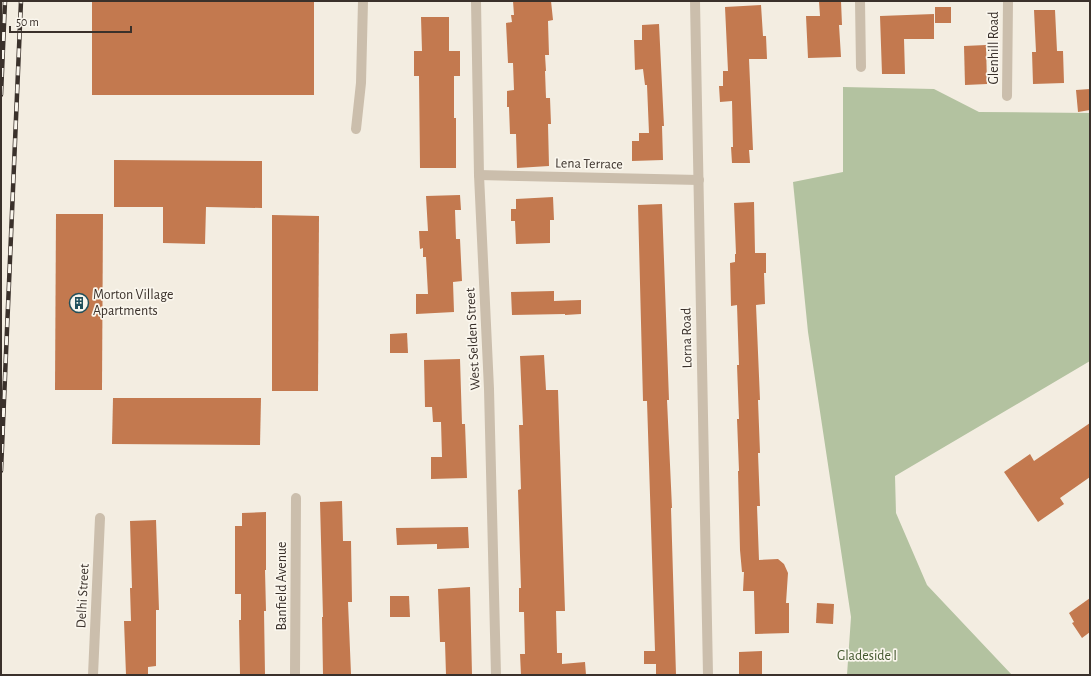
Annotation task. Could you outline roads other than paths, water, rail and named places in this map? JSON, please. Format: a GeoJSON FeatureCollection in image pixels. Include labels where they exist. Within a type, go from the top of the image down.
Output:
{"type":"FeatureCollection","features":[{"type":"Feature","properties":{"kind":"street"},"geometry":{"type":"LineString","coordinates":[[356,129],[362,84],[363,1]]}},
{"type":"Feature","properties":{"kind":"street","name":"West Selden Street"},"geometry":{"type":"LineString","coordinates":[[476,1],[479,175],[489,397],[496,675]]}},
{"type":"Feature","properties":{"kind":"street","name":"Lorna Road"},"geometry":{"type":"LineString","coordinates":[[694,1],[708,675]]}},
{"type":"Feature","properties":{"kind":"street"},"geometry":{"type":"LineString","coordinates":[[860,1],[861,67]]}},
{"type":"Feature","properties":{"kind":"street","name":"Glenhill Road"},"geometry":{"type":"LineString","coordinates":[[1007,96],[1008,1]]}},
{"type":"Feature","properties":{"kind":"street","name":"Lena Terrace"},"geometry":{"type":"LineString","coordinates":[[479,175],[698,180]]}},
{"type":"Feature","properties":{"kind":"street","name":"Banfield Avenue"},"geometry":{"type":"LineString","coordinates":[[295,675],[296,498]]}},
{"type":"Feature","properties":{"kind":"street","name":"Delhi Street"},"geometry":{"type":"LineString","coordinates":[[93,675],[100,518]]}},
{"type":"Feature","properties":{"kind":"railway"},"geometry":{"type":"LineString","coordinates":[[1,95],[5,1]]}},
{"type":"Feature","properties":{"kind":"railway"},"geometry":{"type":"LineString","coordinates":[[1,471],[21,1]]}},
{"type":"Feature","properties":{"kind":"place","name":"Morton Village Apartments"},"geometry":{"type":"Point","coordinates":[79,303]}},
{"type":"Feature","properties":{"kind":"park label","name":"Gladeside I"},"geometry":{"type":"Point","coordinates":[867,656]}}]}
